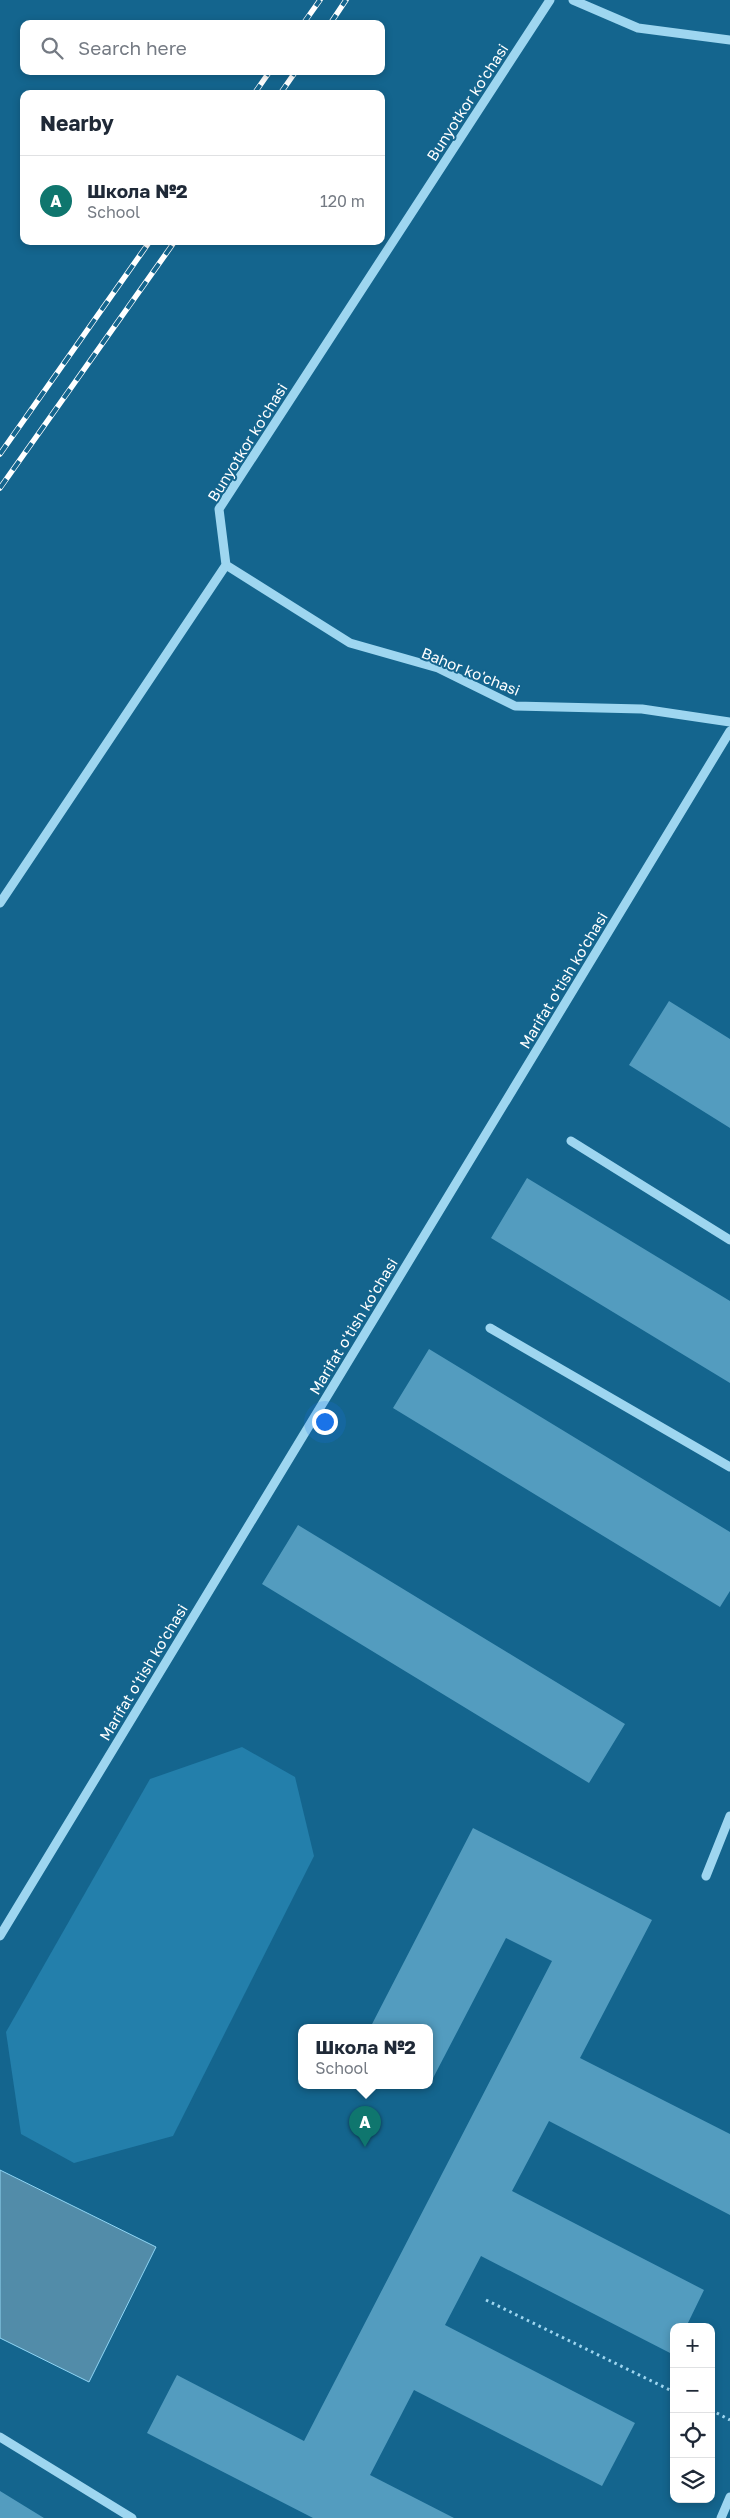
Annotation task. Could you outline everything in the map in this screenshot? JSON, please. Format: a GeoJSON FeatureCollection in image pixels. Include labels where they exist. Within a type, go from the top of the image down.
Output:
{"type":"FeatureCollection","features":[{"type":"Feature","properties":{"kind":"street","name":"Bunyotkor ko'chasi"},"geometry":{"type":"LineString","coordinates":[[226,564],[219,509],[550,0]]}},
{"type":"Feature","properties":{"kind":"street"},"geometry":{"type":"LineString","coordinates":[[573,0],[638,28],[730,40]]}},
{"type":"Feature","properties":{"kind":"street","name":"Bahor ko'chasi"},"geometry":{"type":"LineString","coordinates":[[226,564],[350,643],[438,668],[515,706],[642,709],[730,722]]}},
{"type":"Feature","properties":{"kind":"street"},"geometry":{"type":"LineString","coordinates":[[0,903],[226,564]]}},
{"type":"Feature","properties":{"kind":"street","name":"Marifat o'tish ko'chasi"},"geometry":{"type":"LineString","coordinates":[[0,1936],[730,730]]}},
{"type":"Feature","properties":{"kind":"street"},"geometry":{"type":"LineString","coordinates":[[571,1141],[730,1240]]}},
{"type":"Feature","properties":{"kind":"street"},"geometry":{"type":"LineString","coordinates":[[490,1328],[730,1467]]}},
{"type":"Feature","properties":{"kind":"street"},"geometry":{"type":"LineString","coordinates":[[706,1876],[730,1816]]}},
{"type":"Feature","properties":{"kind":"street"},"geometry":{"type":"LineString","coordinates":[[0,2437],[132,2518]]}},
{"type":"Feature","properties":{"kind":"street"},"geometry":{"type":"LineString","coordinates":[[721,2518],[730,2497]]}},
{"type":"Feature","properties":{"kind":"path"},"geometry":{"type":"LineString","coordinates":[[486,2300],[670,2390]]}},
{"type":"Feature","properties":{"kind":"path"},"geometry":{"type":"LineString","coordinates":[[715,2412],[730,2420]]}},
{"type":"Feature","properties":{"kind":"shaded area"},"geometry":{"type":"Polygon","coordinates":[[[242,1747],[295,1777],[314,1856],[173,2136],[74,2163],[21,2134],[6,2032],[150,1779],[242,1747]]]}},
{"type":"Feature","properties":{"kind":"shaded area"},"geometry":{"type":"Polygon","coordinates":[[[0,2170],[156,2247],[89,2382],[0,2338],[0,2170]]]}},
{"type":"Feature","properties":{"kind":"building"},"geometry":{"type":"Polygon","coordinates":[[[669,1001],[730,1039],[730,1128],[629,1065],[669,1001]]]}},
{"type":"Feature","properties":{"kind":"building"},"geometry":{"type":"Polygon","coordinates":[[[527,1178],[730,1301],[730,1383],[491,1238],[527,1178]]]}},
{"type":"Feature","properties":{"kind":"building"},"geometry":{"type":"Polygon","coordinates":[[[429,1349],[730,1532],[730,1591],[720,1607],[393,1408],[429,1349]]]}},
{"type":"Feature","properties":{"kind":"building"},"geometry":{"type":"Polygon","coordinates":[[[298,1525],[625,1724],[589,1783],[262,1584],[298,1525]]]}},
{"type":"Feature","properties":{"kind":"building"},"geometry":{"type":"Polygon","coordinates":[[[473,1828],[652,1920],[580,2058],[730,2134],[730,2215],[549,2121],[512,2191],[704,2290],[688,2323],[670,2323],[670,2353],[481,2256],[445,2325],[635,2423],[602,2486],[414,2390],[370,2475],[454,2518],[313,2518],[147,2433],[177,2375],[304,2441],[552,1961],[506,1938],[433,2078],[433,2024],[372,2024],[473,1828]]]}},
{"type":"Feature","properties":{"kind":"building"},"geometry":{"type":"Polygon","coordinates":[[[0,2491],[44,2518],[0,2518],[0,2491]]]}},
{"type":"Feature","properties":{"kind":"railway"},"geometry":{"type":"LineString","coordinates":[[306,20],[320,0]]}},
{"type":"Feature","properties":{"kind":"railway"},"geometry":{"type":"LineString","coordinates":[[333,20],[346,0]]}},
{"type":"Feature","properties":{"kind":"railway"},"geometry":{"type":"LineString","coordinates":[[257,90],[267,75]]}},
{"type":"Feature","properties":{"kind":"railway"},"geometry":{"type":"LineString","coordinates":[[283,90],[293,75]]}},
{"type":"Feature","properties":{"kind":"railway"},"geometry":{"type":"LineString","coordinates":[[0,454],[147,245]]}},
{"type":"Feature","properties":{"kind":"railway"},"geometry":{"type":"LineString","coordinates":[[0,488],[172,245]]}},
{"type":"Feature","properties":{"kind":"place","name":"Школа №2"},"geometry":{"type":"Point","coordinates":[365,2147]}}]}
